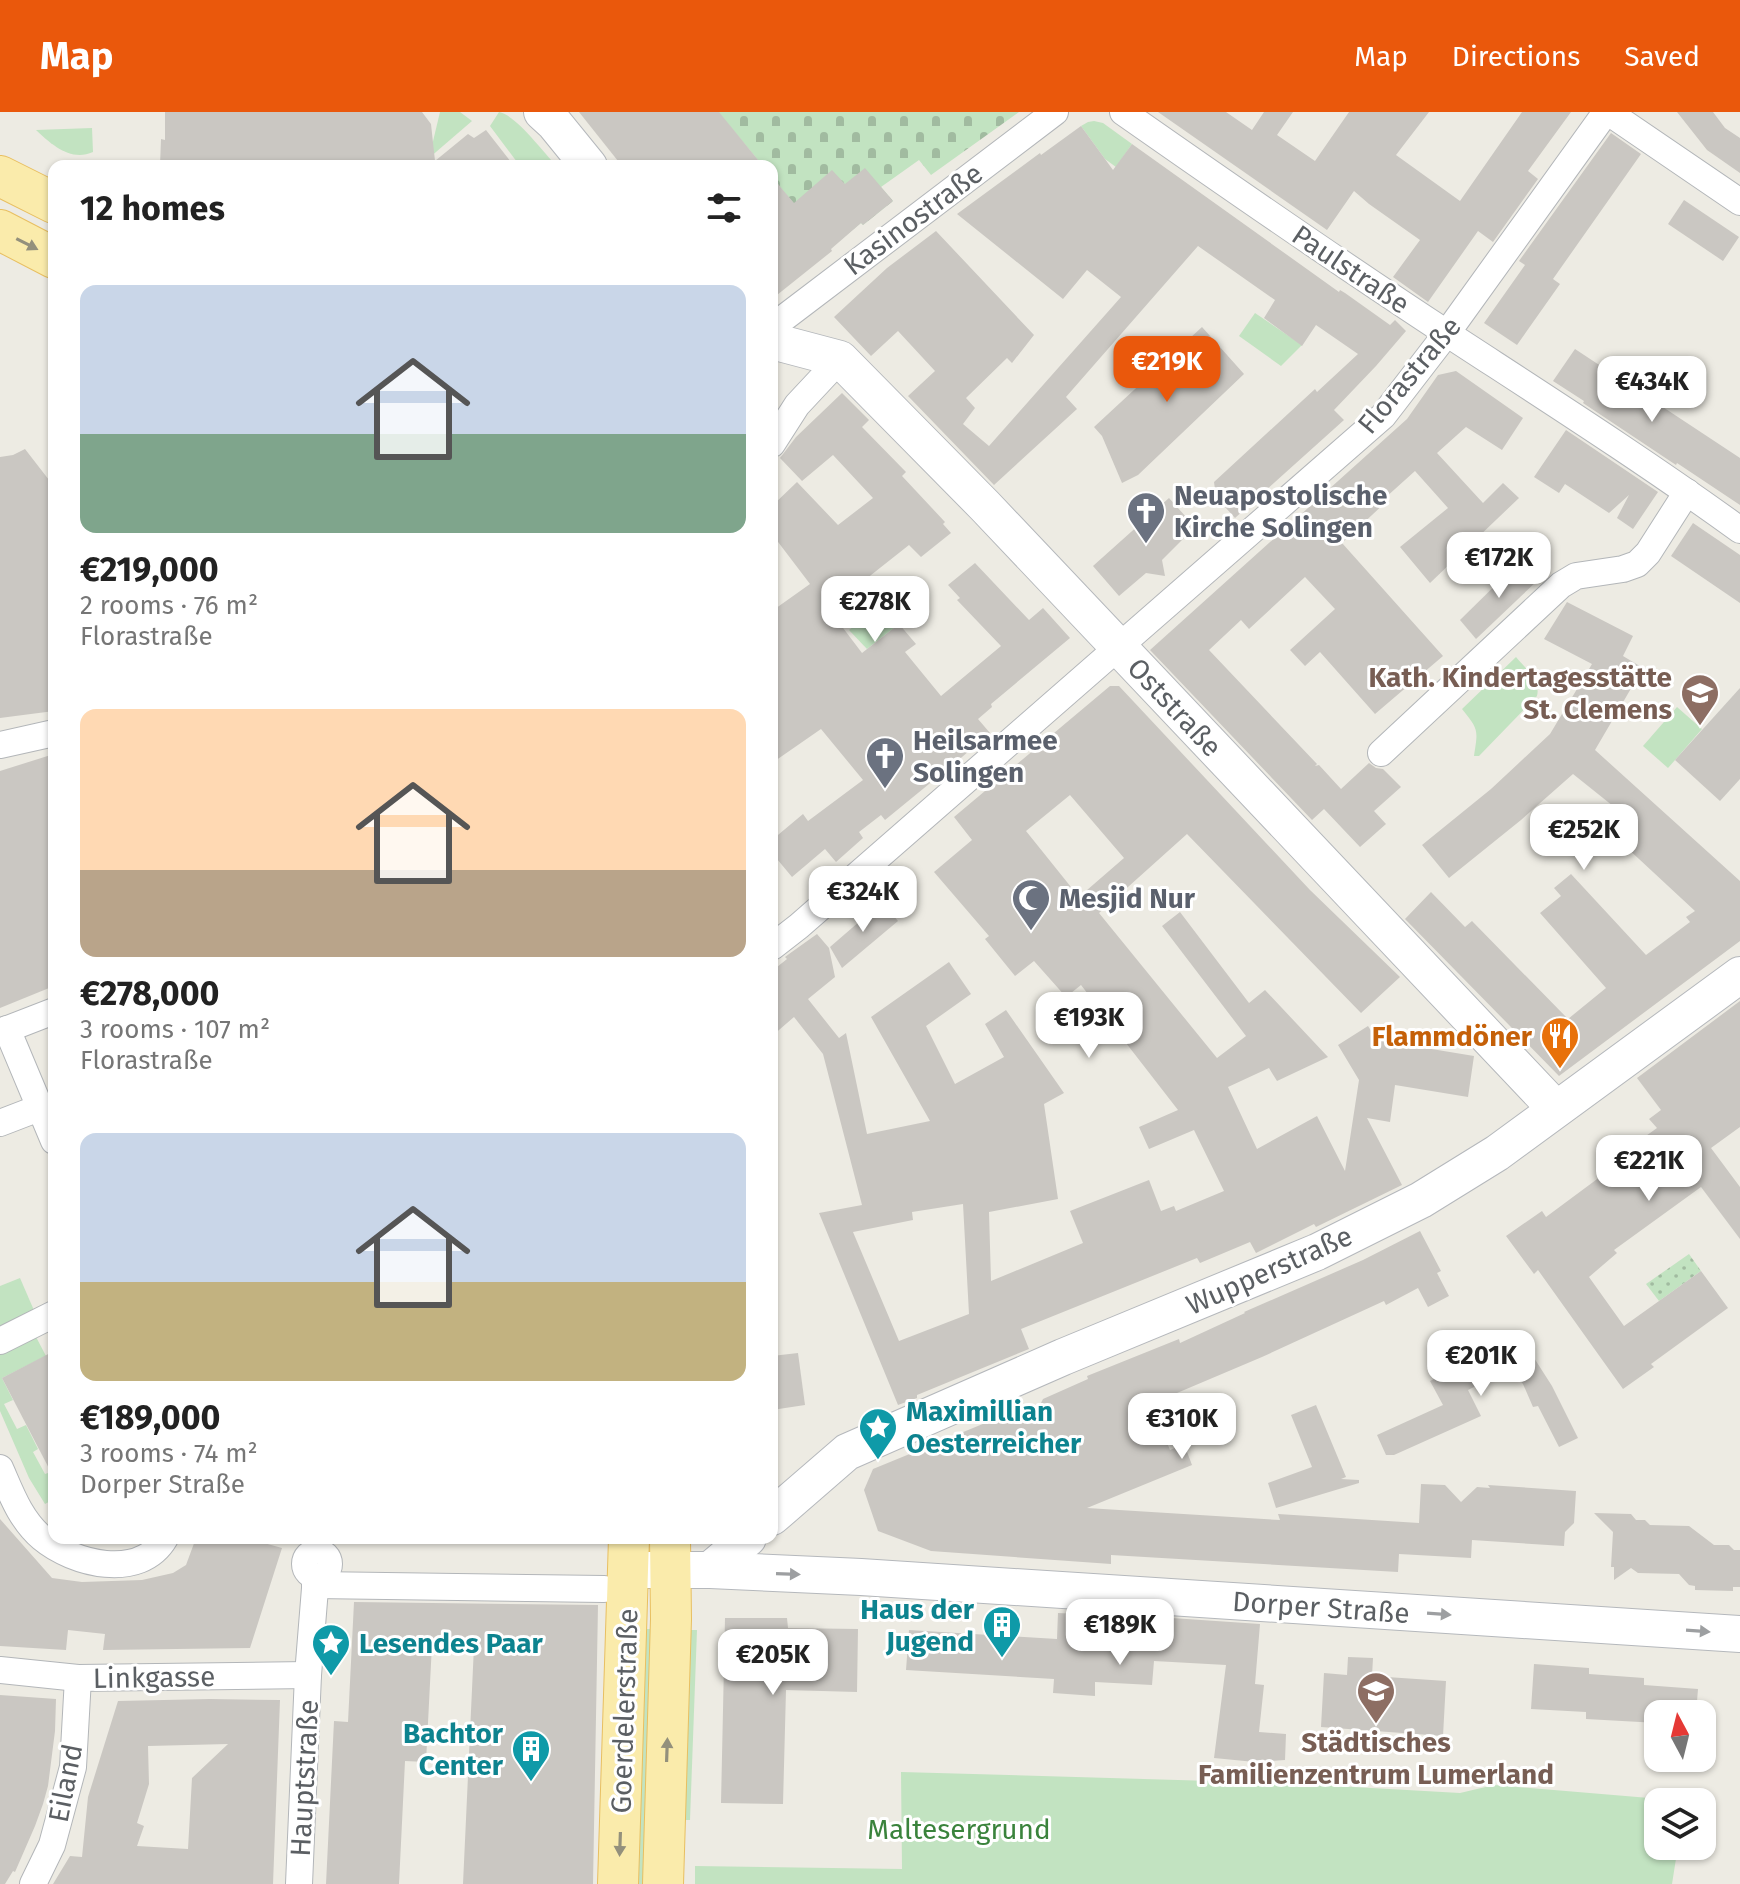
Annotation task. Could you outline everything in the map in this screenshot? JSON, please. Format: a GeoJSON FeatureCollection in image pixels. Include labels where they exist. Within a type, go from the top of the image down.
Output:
{"type":"FeatureCollection","features":[{"type":"Feature","properties":{"kind":"main road"},"geometry":{"type":"LineString","coordinates":[[0,176],[48,200]]}},
{"type":"Feature","properties":{"kind":"main road"},"geometry":{"type":"LineString","coordinates":[[0,230],[48,255]]}},
{"type":"Feature","properties":{"kind":"main road","name":"Goerdelerstraße"},"geometry":{"type":"LineString","coordinates":[[663,1884],[671,1634],[670,1554]]}},
{"type":"Feature","properties":{"kind":"main road","name":"Goerdelerstraße"},"geometry":{"type":"LineString","coordinates":[[618,1884],[621,1565]]}},
{"type":"Feature","properties":{"kind":"street"},"geometry":{"type":"LineString","coordinates":[[542,112],[584,160]]}},
{"type":"Feature","properties":{"kind":"street","name":"Kasinostraße"},"geometry":{"type":"LineString","coordinates":[[778,322],[1055,112]]}},
{"type":"Feature","properties":{"kind":"street","name":"Paulstraße"},"geometry":{"type":"LineString","coordinates":[[1123,112],[1740,530]]}},
{"type":"Feature","properties":{"kind":"street","name":"Florastraße"},"geometry":{"type":"LineString","coordinates":[[778,942],[1383,416],[1607,112],[1740,202]]}},
{"type":"Feature","properties":{"kind":"street"},"geometry":{"type":"LineString","coordinates":[[778,343],[840,359],[797,405],[778,435]]}},
{"type":"Feature","properties":{"kind":"street","name":"Oststraße"},"geometry":{"type":"LineString","coordinates":[[840,359],[985,506],[1556,1109]]}},
{"type":"Feature","properties":{"kind":"street"},"geometry":{"type":"LineString","coordinates":[[1381,753],[1561,585],[1576,576],[1637,564],[1648,553],[1687,492]]}},
{"type":"Feature","properties":{"kind":"street"},"geometry":{"type":"LineString","coordinates":[[0,745],[48,734]]}},
{"type":"Feature","properties":{"kind":"street","name":"Wupperstraße"},"geometry":{"type":"LineString","coordinates":[[778,1512],[847,1452],[1063,1357],[1317,1252],[1421,1200],[1497,1153],[1740,975]]}},
{"type":"Feature","properties":{"kind":"street"},"geometry":{"type":"LineString","coordinates":[[48,1013],[3,1031],[48,1128]]}},
{"type":"Feature","properties":{"kind":"street"},"geometry":{"type":"LineString","coordinates":[[0,1123],[39,1108]]}},
{"type":"Feature","properties":{"kind":"street"},"geometry":{"type":"LineString","coordinates":[[0,1341],[48,1317]]}},
{"type":"Feature","properties":{"kind":"street"},"geometry":{"type":"LineString","coordinates":[[0,1468],[9,1515],[31,1526],[48,1541]]}},
{"type":"Feature","properties":{"kind":"street"},"geometry":{"type":"LineString","coordinates":[[52,1544],[78,1559],[112,1564],[147,1557],[162,1544]]}},
{"type":"Feature","properties":{"kind":"street"},"geometry":{"type":"LineString","coordinates":[[316,1563],[621,1565],[670,1554],[710,1570],[741,1544]]}},
{"type":"Feature","properties":{"kind":"street","name":"Hauptstraße"},"geometry":{"type":"LineString","coordinates":[[299,1884],[316,1563]]}},
{"type":"Feature","properties":{"kind":"street","name":"Dorper Straße"},"geometry":{"type":"LineString","coordinates":[[710,1570],[1740,1634]]}},
{"type":"Feature","properties":{"kind":"street","name":"Linkgasse"},"geometry":{"type":"LineString","coordinates":[[0,1670],[78,1678],[308,1675]]}},
{"type":"Feature","properties":{"kind":"street","name":"Eiland"},"geometry":{"type":"LineString","coordinates":[[33,1884],[52,1845],[73,1767],[78,1678]]}},
{"type":"Feature","properties":{"kind":"green space"},"geometry":{"type":"Polygon","coordinates":[[[440,112],[460,112],[472,121],[429,158],[440,112]]]}},
{"type":"Feature","properties":{"kind":"green space"},"geometry":{"type":"Polygon","coordinates":[[[499,112],[506,115],[551,160],[516,160],[490,126],[499,112]]]}},
{"type":"Feature","properties":{"kind":"green space"},"geometry":{"type":"Polygon","coordinates":[[[718,112],[1019,112],[931,175],[919,160],[881,187],[893,201],[830,248],[778,184],[778,160],[758,160],[718,112]]]}},
{"type":"Feature","properties":{"kind":"green space"},"geometry":{"type":"Polygon","coordinates":[[[1094,121],[1103,123],[1132,144],[1116,167],[1105,159],[1081,126],[1094,121]]]}},
{"type":"Feature","properties":{"kind":"green space"},"geometry":{"type":"Polygon","coordinates":[[[92,128],[93,152],[85,155],[55,146],[36,130],[92,128]]]}},
{"type":"Feature","properties":{"kind":"green space"},"geometry":{"type":"Polygon","coordinates":[[[1255,313],[1302,345],[1281,366],[1239,336],[1255,313]]]}},
{"type":"Feature","properties":{"kind":"green space"},"geometry":{"type":"Polygon","coordinates":[[[883,604],[899,624],[867,649],[849,630],[883,604]]]}},
{"type":"Feature","properties":{"kind":"green space"},"geometry":{"type":"Polygon","coordinates":[[[1516,657],[1537,685],[1537,696],[1479,756],[1474,756],[1476,731],[1462,709],[1516,657]]]}},
{"type":"Feature","properties":{"kind":"green space"},"geometry":{"type":"Polygon","coordinates":[[[1677,707],[1702,729],[1668,768],[1643,746],[1677,707]]]}},
{"type":"Feature","properties":{"kind":"green space"},"geometry":{"type":"Polygon","coordinates":[[[1689,1254],[1701,1271],[1659,1301],[1646,1284],[1689,1254]]]}},
{"type":"Feature","properties":{"kind":"green space"},"geometry":{"type":"Polygon","coordinates":[[[20,1278],[36,1315],[0,1332],[0,1286],[20,1278]]]}},
{"type":"Feature","properties":{"kind":"green space"},"geometry":{"type":"Polygon","coordinates":[[[35,1335],[46,1356],[2,1378],[13,1400],[4,1404],[17,1429],[26,1425],[38,1449],[33,1452],[45,1474],[48,1473],[48,1502],[45,1504],[29,1478],[0,1411],[0,1353],[35,1335]]]}},
{"type":"Feature","properties":{"kind":"green space"},"geometry":{"type":"Polygon","coordinates":[[[643,1629],[655,1629],[648,1884],[638,1884],[643,1629]]]}},
{"type":"Feature","properties":{"kind":"green space"},"geometry":{"type":"Polygon","coordinates":[[[684,1630],[697,1630],[690,1820],[678,1820],[684,1630]]]}},
{"type":"Feature","properties":{"kind":"green space","name":"Maltesergrund"},"geometry":{"type":"Polygon","coordinates":[[[901,1772],[1283,1783],[1460,1793],[1494,1785],[1644,1798],[1644,1860],[1676,1860],[1672,1884],[695,1884],[695,1866],[902,1869],[901,1772]]]}},
{"type":"Feature","properties":{"kind":"building"},"geometry":{"type":"Polygon","coordinates":[[[165,112],[422,112],[431,124],[435,160],[160,160],[161,139],[165,140],[165,112]]]}},
{"type":"Feature","properties":{"kind":"building"},"geometry":{"type":"Polygon","coordinates":[[[579,112],[719,112],[758,160],[617,160],[579,112]]]}},
{"type":"Feature","properties":{"kind":"building"},"geometry":{"type":"Polygon","coordinates":[[[1158,112],[1226,112],[1252,130],[1264,112],[1293,112],[1277,135],[1315,161],[1349,112],[1429,112],[1396,155],[1460,201],[1522,112],[1571,112],[1528,171],[1538,179],[1493,242],[1478,231],[1428,302],[1393,277],[1420,240],[1354,191],[1327,230],[1158,112]]]}},
{"type":"Feature","properties":{"kind":"building"},"geometry":{"type":"Polygon","coordinates":[[[1677,112],[1713,112],[1725,128],[1740,138],[1740,173],[1707,150],[1677,112]]]}},
{"type":"Feature","properties":{"kind":"building"},"geometry":{"type":"Polygon","coordinates":[[[1081,126],[1113,170],[1132,144],[1339,292],[1345,293],[1390,325],[1395,320],[1406,331],[1334,410],[1344,420],[1235,518],[1216,497],[1214,482],[1315,389],[1317,392],[1358,354],[1316,325],[1302,346],[1264,318],[1275,300],[1198,246],[1066,397],[1077,409],[994,485],[908,396],[935,371],[898,331],[871,356],[834,317],[887,268],[936,231],[1034,335],[1012,363],[1007,358],[966,398],[975,408],[963,424],[989,446],[1121,297],[1087,270],[1063,299],[957,214],[1081,126]]]}},
{"type":"Feature","properties":{"kind":"building"},"geometry":{"type":"Polygon","coordinates":[[[486,130],[509,160],[436,160],[468,134],[474,138],[486,130]]]}},
{"type":"Feature","properties":{"kind":"building"},"geometry":{"type":"Polygon","coordinates":[[[1611,133],[1641,154],[1553,279],[1560,284],[1517,345],[1484,323],[1525,265],[1519,261],[1611,133]]]}},
{"type":"Feature","properties":{"kind":"building"},"geometry":{"type":"Polygon","coordinates":[[[865,168],[893,201],[863,225],[861,223],[778,294],[778,184],[794,203],[832,170],[845,184],[865,168]]]}},
{"type":"Feature","properties":{"kind":"building"},"geometry":{"type":"Polygon","coordinates":[[[1684,200],[1739,237],[1723,261],[1668,224],[1684,200]]]}},
{"type":"Feature","properties":{"kind":"building"},"geometry":{"type":"Polygon","coordinates":[[[1202,327],[1244,374],[1138,475],[1122,483],[1102,436],[1094,427],[1202,327]]]}},
{"type":"Feature","properties":{"kind":"building"},"geometry":{"type":"Polygon","coordinates":[[[1575,349],[1740,458],[1740,505],[1553,381],[1575,349]]]}},
{"type":"Feature","properties":{"kind":"building"},"geometry":{"type":"Polygon","coordinates":[[[1456,371],[1523,418],[1502,450],[1466,427],[1437,453],[1483,503],[1503,483],[1519,498],[1430,583],[1400,547],[1448,508],[1415,471],[1342,543],[1443,656],[1375,714],[1320,652],[1305,666],[1290,650],[1335,609],[1305,577],[1249,629],[1241,620],[1209,650],[1317,764],[1315,766],[1319,765],[1341,789],[1369,763],[1383,769],[1401,787],[1374,811],[1386,824],[1360,847],[1324,809],[1312,820],[1150,650],[1407,419],[1438,375],[1456,371]]]}},
{"type":"Feature","properties":{"kind":"building"},"geometry":{"type":"Polygon","coordinates":[[[842,393],[869,420],[862,427],[906,472],[902,476],[945,522],[943,524],[951,533],[921,557],[909,545],[847,594],[855,606],[837,620],[862,653],[899,624],[916,644],[905,652],[941,696],[1001,646],[957,600],[960,598],[948,585],[975,563],[1029,620],[1043,608],[1070,638],[991,704],[992,707],[978,719],[990,733],[885,820],[881,815],[859,832],[863,838],[836,862],[825,849],[792,877],[778,860],[778,835],[803,814],[808,821],[863,780],[821,729],[778,759],[778,607],[810,584],[778,542],[778,500],[797,482],[838,525],[873,498],[833,455],[802,481],[780,458],[796,437],[842,393]]]}},
{"type":"Feature","properties":{"kind":"building"},"geometry":{"type":"Polygon","coordinates":[[[1566,430],[1658,492],[1633,529],[1617,518],[1629,495],[1609,513],[1565,484],[1559,493],[1534,477],[1566,430]]]}},
{"type":"Feature","properties":{"kind":"building"},"geometry":{"type":"Polygon","coordinates":[[[25,449],[48,479],[48,712],[0,718],[0,457],[25,449]]]}},
{"type":"Feature","properties":{"kind":"building","name":"Neuapostolische Kirche Solingen"},"geometry":{"type":"Polygon","coordinates":[[[1169,498],[1195,527],[1162,560],[1165,576],[1146,573],[1119,596],[1093,566],[1169,498]]]}},
{"type":"Feature","properties":{"kind":"building"},"geometry":{"type":"Polygon","coordinates":[[[1693,523],[1740,555],[1740,603],[1671,556],[1693,523]]]}},
{"type":"Feature","properties":{"kind":"building"},"geometry":{"type":"Polygon","coordinates":[[[1519,562],[1539,579],[1476,639],[1460,620],[1519,562]]]}},
{"type":"Feature","properties":{"kind":"building"},"geometry":{"type":"Polygon","coordinates":[[[1567,602],[1633,636],[1623,656],[1643,668],[1595,750],[1740,881],[1740,941],[1559,1076],[1405,919],[1431,892],[1465,927],[1472,921],[1568,1019],[1606,988],[1540,913],[1561,896],[1554,888],[1571,874],[1646,955],[1690,922],[1686,917],[1695,911],[1597,820],[1613,806],[1573,774],[1449,878],[1422,845],[1491,789],[1550,734],[1592,664],[1544,639],[1567,602]]]}},
{"type":"Feature","properties":{"kind":"building"},"geometry":{"type":"Polygon","coordinates":[[[1110,686],[1119,686],[1310,890],[1400,977],[1361,1013],[1187,834],[1099,913],[1217,1058],[1246,1036],[1162,926],[1180,912],[1249,1003],[1265,990],[1328,1057],[1277,1081],[1269,1068],[1228,1087],[1257,1149],[1317,1116],[1345,1171],[1359,1080],[1338,1045],[1368,1026],[1377,1040],[1474,1056],[1468,1097],[1395,1085],[1390,1122],[1367,1118],[1402,1185],[1256,1253],[1250,1242],[1200,1263],[1197,1258],[1021,1329],[1029,1349],[898,1405],[819,1213],[862,1205],[823,1054],[794,1017],[778,1031],[778,966],[787,959],[785,957],[817,934],[829,948],[835,977],[808,999],[839,1038],[846,1033],[867,1134],[930,1121],[871,1017],[949,962],[971,994],[926,1026],[955,1084],[1004,1057],[985,1024],[1006,1010],[1064,1093],[1044,1104],[1058,1199],[989,1212],[991,1281],[1083,1243],[1070,1211],[1149,1180],[1161,1211],[1174,1206],[1176,1211],[1224,1191],[1194,1130],[1149,1149],[1139,1127],[1178,1110],[1081,985],[1066,997],[1034,961],[1015,976],[985,939],[989,936],[934,872],[972,840],[954,817],[1110,686]],[[1070,795],[1026,831],[1079,897],[1124,858],[1070,795]],[[963,1204],[912,1212],[913,1220],[853,1232],[899,1341],[969,1314],[963,1204]]]}},
{"type":"Feature","properties":{"kind":"building"},"geometry":{"type":"Polygon","coordinates":[[[1740,688],[1740,779],[1720,801],[1675,760],[1740,688]]]}},
{"type":"Feature","properties":{"kind":"building"},"geometry":{"type":"Polygon","coordinates":[[[48,756],[48,988],[0,1008],[0,771],[48,756]]]}},
{"type":"Feature","properties":{"kind":"building"},"geometry":{"type":"Polygon","coordinates":[[[882,902],[898,921],[842,968],[830,947],[882,902]]]}},
{"type":"Feature","properties":{"kind":"building"},"geometry":{"type":"Polygon","coordinates":[[[1740,1001],[1740,1127],[1711,1148],[1740,1187],[1740,1239],[1701,1187],[1614,1250],[1617,1253],[1589,1277],[1624,1326],[1701,1271],[1728,1308],[1651,1364],[1654,1367],[1623,1389],[1538,1270],[1534,1274],[1506,1236],[1542,1211],[1546,1217],[1608,1171],[1604,1166],[1657,1128],[1649,1119],[1661,1110],[1637,1078],[1740,1001]]]}},
{"type":"Feature","properties":{"kind":"building"},"geometry":{"type":"Polygon","coordinates":[[[1420,1231],[1441,1271],[1437,1273],[1449,1296],[1428,1307],[1418,1288],[1386,1305],[1384,1301],[1151,1404],[1170,1450],[1184,1444],[1192,1465],[1087,1508],[1280,1520],[1278,1514],[1419,1523],[1421,1484],[1445,1485],[1461,1502],[1477,1487],[1490,1488],[1488,1485],[1576,1491],[1574,1523],[1565,1532],[1564,1546],[1472,1540],[1471,1558],[1399,1554],[1398,1572],[1111,1555],[1111,1564],[931,1551],[878,1531],[864,1490],[873,1469],[1012,1412],[1032,1421],[1043,1399],[1088,1379],[1087,1376],[1179,1339],[1180,1343],[1420,1231]]]}},
{"type":"Feature","properties":{"kind":"building"},"geometry":{"type":"Polygon","coordinates":[[[1520,1336],[1552,1386],[1578,1438],[1559,1447],[1538,1406],[1533,1407],[1523,1384],[1510,1369],[1468,1390],[1481,1416],[1394,1455],[1386,1455],[1377,1435],[1443,1405],[1430,1381],[1520,1336]]]}},
{"type":"Feature","properties":{"kind":"building"},"geometry":{"type":"Polygon","coordinates":[[[798,1353],[805,1405],[778,1409],[778,1355],[798,1353]]]}},
{"type":"Feature","properties":{"kind":"building"},"geometry":{"type":"Polygon","coordinates":[[[48,1354],[48,1466],[2,1378],[48,1354]]]}},
{"type":"Feature","properties":{"kind":"building"},"geometry":{"type":"Polygon","coordinates":[[[1316,1405],[1346,1477],[1341,1479],[1359,1480],[1359,1483],[1276,1508],[1268,1483],[1312,1467],[1291,1415],[1316,1405]]]}},
{"type":"Feature","properties":{"kind":"building"},"geometry":{"type":"Polygon","coordinates":[[[1594,1513],[1631,1514],[1636,1520],[1645,1520],[1650,1525],[1689,1526],[1714,1545],[1729,1545],[1734,1550],[1740,1550],[1740,1587],[1733,1587],[1733,1591],[1695,1590],[1695,1586],[1689,1585],[1679,1574],[1638,1573],[1631,1568],[1614,1580],[1614,1567],[1611,1567],[1613,1532],[1594,1513]]]}},
{"type":"Feature","properties":{"kind":"building"},"geometry":{"type":"Polygon","coordinates":[[[0,1519],[52,1578],[82,1582],[142,1580],[173,1573],[186,1565],[194,1544],[268,1544],[282,1548],[250,1648],[103,1650],[105,1634],[68,1630],[66,1650],[0,1646],[0,1519]]]}},
{"type":"Feature","properties":{"kind":"building","name":"Bachtor Center"},"geometry":{"type":"Polygon","coordinates":[[[354,1602],[598,1605],[593,1884],[463,1884],[474,1646],[432,1644],[426,1762],[405,1761],[399,1884],[326,1884],[334,1721],[348,1722],[354,1602]]]}},
{"type":"Feature","properties":{"kind":"building"},"geometry":{"type":"Polygon","coordinates":[[[1058,1613],[1099,1615],[1098,1633],[1155,1636],[1157,1617],[1260,1624],[1255,1684],[1264,1685],[1259,1732],[1286,1734],[1285,1760],[1255,1762],[1214,1758],[1226,1665],[1154,1661],[1152,1685],[1095,1682],[1095,1696],[1053,1693],[1054,1679],[906,1670],[909,1630],[1057,1639],[1058,1613]]]}},
{"type":"Feature","properties":{"kind":"building"},"geometry":{"type":"Polygon","coordinates":[[[725,1618],[787,1618],[788,1628],[858,1629],[857,1692],[786,1690],[783,1804],[721,1803],[725,1618]]]}},
{"type":"Feature","properties":{"kind":"building"},"geometry":{"type":"Polygon","coordinates":[[[1348,1657],[1373,1658],[1372,1676],[1446,1681],[1443,1736],[1321,1727],[1324,1673],[1347,1675],[1348,1657]]]}},
{"type":"Feature","properties":{"kind":"building"},"geometry":{"type":"Polygon","coordinates":[[[1534,1664],[1589,1668],[1589,1674],[1644,1678],[1644,1685],[1698,1689],[1697,1700],[1644,1700],[1644,1722],[1586,1719],[1586,1712],[1531,1709],[1534,1664]]]}},
{"type":"Feature","properties":{"kind":"building"},"geometry":{"type":"Polygon","coordinates":[[[0,1695],[56,1699],[48,1786],[15,1872],[5,1884],[0,1884],[0,1695]]]}},
{"type":"Feature","properties":{"kind":"building"},"geometry":{"type":"Polygon","coordinates":[[[280,1700],[273,1884],[53,1884],[70,1856],[82,1857],[88,1797],[118,1701],[280,1700]],[[228,1744],[148,1746],[149,1784],[137,1823],[144,1826],[137,1846],[188,1849],[192,1778],[228,1744]]]}},
{"type":"Feature","properties":{"kind":"place","name":"Neuapostolische Kirche Solingen"},"geometry":{"type":"Point","coordinates":[1146,545]}},
{"type":"Feature","properties":{"kind":"place","name":"Kath. Kindertagesstätte St. Clemens"},"geometry":{"type":"Point","coordinates":[1700,727]}},
{"type":"Feature","properties":{"kind":"place","name":"Heilsarmee Solingen"},"geometry":{"type":"Point","coordinates":[885,790]}},
{"type":"Feature","properties":{"kind":"place","name":"Mesjid Nur"},"geometry":{"type":"Point","coordinates":[1031,932]}},
{"type":"Feature","properties":{"kind":"place","name":"Flammdöner"},"geometry":{"type":"Point","coordinates":[1560,1070]}},
{"type":"Feature","properties":{"kind":"place","name":"Maximillian Oesterreicher"},"geometry":{"type":"Point","coordinates":[878,1461]}},
{"type":"Feature","properties":{"kind":"place","name":"Haus der Jugend"},"geometry":{"type":"Point","coordinates":[1002,1659]}},
{"type":"Feature","properties":{"kind":"place","name":"Lesendes Paar"},"geometry":{"type":"Point","coordinates":[331,1677]}},
{"type":"Feature","properties":{"kind":"place","name":"Städtisches Familienzentrum Lumerland"},"geometry":{"type":"Point","coordinates":[1376,1725]}},
{"type":"Feature","properties":{"kind":"place","name":"Bachtor Center"},"geometry":{"type":"Point","coordinates":[531,1783]}}]}
